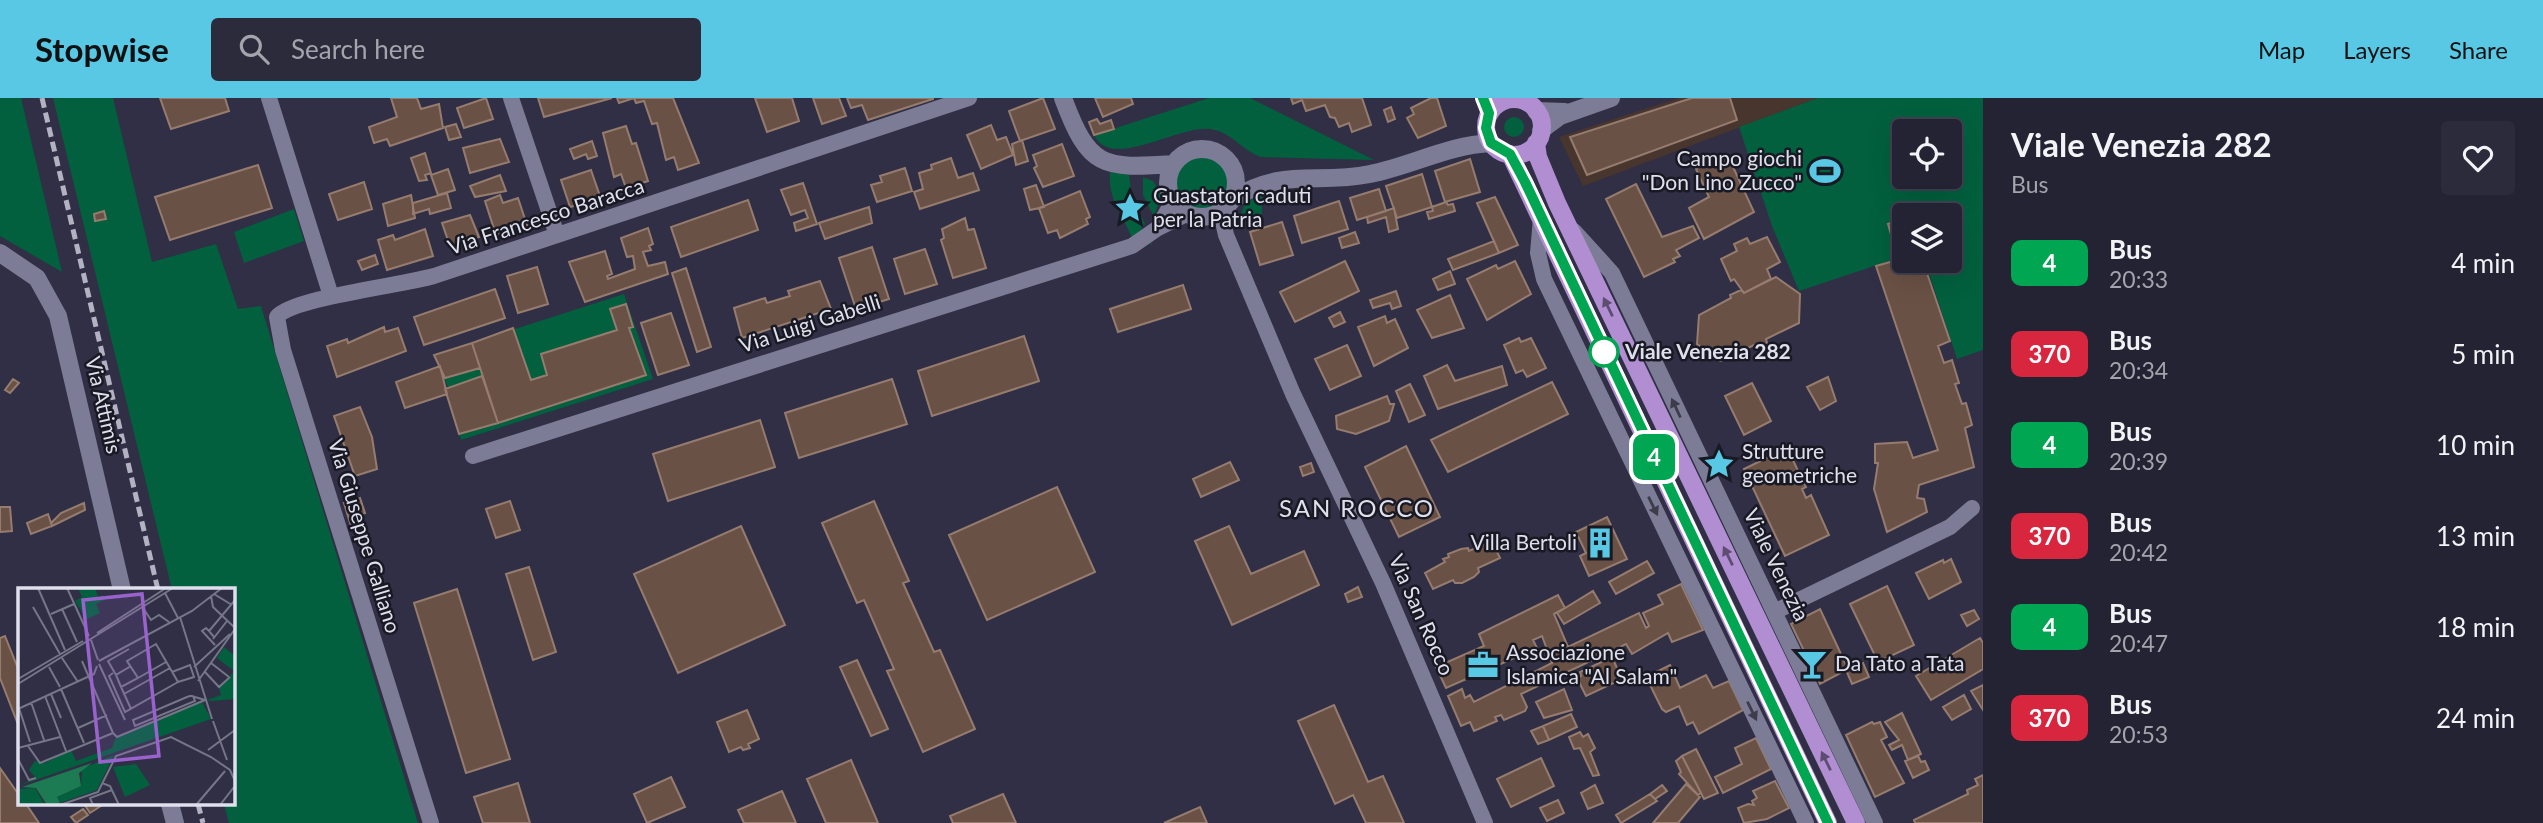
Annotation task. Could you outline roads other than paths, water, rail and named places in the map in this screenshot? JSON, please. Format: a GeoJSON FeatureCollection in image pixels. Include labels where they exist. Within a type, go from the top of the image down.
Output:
{"type":"FeatureCollection","features":[{"type":"Feature","properties":{"kind":"main road"},"geometry":{"type":"LineString","coordinates":[[1536,111],[1528,103],[1513,99],[1503,101],[1487,121],[1510,154],[1828,823]]}},
{"type":"Feature","properties":{"kind":"main road","name":"Viale Venezia"},"geometry":{"type":"LineString","coordinates":[[1536,111],[1538,157],[1568,224],[1856,823]]}},
{"type":"Feature","properties":{"kind":"main road"},"geometry":{"type":"LineString","coordinates":[[1510,154],[1525,152],[1539,137]]}},
{"type":"Feature","properties":{"kind":"street"},"geometry":{"type":"LineString","coordinates":[[269,98],[331,296]]}},
{"type":"Feature","properties":{"kind":"street"},"geometry":{"type":"LineString","coordinates":[[511,98],[557,235]]}},
{"type":"Feature","properties":{"kind":"street","name":"Via Francesco Baracca"},"geometry":{"type":"LineString","coordinates":[[331,296],[402,285],[969,98]]}},
{"type":"Feature","properties":{"kind":"street"},"geometry":{"type":"LineString","coordinates":[[1063,98],[1077,135],[1089,152],[1109,163],[1136,167],[1174,164]]}},
{"type":"Feature","properties":{"kind":"street"},"geometry":{"type":"LineString","coordinates":[[1536,111],[1568,112],[1611,98]]}},
{"type":"Feature","properties":{"kind":"street"},"geometry":{"type":"LineString","coordinates":[[1539,137],[1568,112]]}},
{"type":"Feature","properties":{"kind":"street"},"geometry":{"type":"LineString","coordinates":[[1270,180],[1230,162],[1222,155],[1201,149],[1181,156],[1174,164],[1168,183],[1173,201],[1186,214],[1195,217],[1217,214],[1233,199],[1270,180],[1370,174],[1454,148],[1487,121]]}},
{"type":"Feature","properties":{"kind":"street"},"geometry":{"type":"LineString","coordinates":[[1230,162],[1237,181],[1233,199]]}},
{"type":"Feature","properties":{"kind":"street"},"geometry":{"type":"LineString","coordinates":[[1136,167],[1168,183]]}},
{"type":"Feature","properties":{"kind":"street","name":"Via Luigi Gabelli"},"geometry":{"type":"LineString","coordinates":[[1158,228],[1173,201]]}},
{"type":"Feature","properties":{"kind":"street","name":"Via Luigi Gabelli"},"geometry":{"type":"LineString","coordinates":[[473,456],[1132,246],[1158,228],[1186,214]]}},
{"type":"Feature","properties":{"kind":"street","name":"Via San Rocco"},"geometry":{"type":"LineString","coordinates":[[1217,214],[1297,404],[1383,583],[1485,823]]}},
{"type":"Feature","properties":{"kind":"street"},"geometry":{"type":"LineString","coordinates":[[1541,218],[1538,253],[1544,279],[1800,821]]}},
{"type":"Feature","properties":{"kind":"street","name":"Viale Venezia"},"geometry":{"type":"LineString","coordinates":[[1568,224],[1612,273],[1875,823]]}},
{"type":"Feature","properties":{"kind":"street","name":"Via Attimis"},"geometry":{"type":"LineString","coordinates":[[0,253],[37,278],[58,316],[122,588]]}},
{"type":"Feature","properties":{"kind":"street","name":"Via Giuseppe Galliano"},"geometry":{"type":"LineString","coordinates":[[331,296],[286,309],[281,312],[276,322],[431,823]]}},
{"type":"Feature","properties":{"kind":"street"},"geometry":{"type":"LineString","coordinates":[[1774,612],[1950,527],[1972,508]]}},
{"type":"Feature","properties":{"kind":"street"},"geometry":{"type":"LineString","coordinates":[[171,806],[175,823]]}},
{"type":"Feature","properties":{"kind":"railway"},"geometry":{"type":"LineString","coordinates":[[42,98],[158,588]]}},
{"type":"Feature","properties":{"kind":"railway"},"geometry":{"type":"LineString","coordinates":[[199,806],[203,823]]}},
{"type":"Feature","properties":{"kind":"place","name":"Campo giochi \"Don Lino Zucco\""},"geometry":{"type":"Point","coordinates":[1825,171]}},
{"type":"Feature","properties":{"kind":"place","name":"Guastatori caduti per la Patria"},"geometry":{"type":"Point","coordinates":[1130,208]}},
{"type":"Feature","properties":{"kind":"place","name":"Viale Venezia 282"},"geometry":{"type":"Point","coordinates":[1604,352]}},
{"type":"Feature","properties":{"kind":"place","name":"Strutture geometriche"},"geometry":{"type":"Point","coordinates":[1719,464]}},
{"type":"Feature","properties":{"kind":"place","name":"Villa Bertoli"},"geometry":{"type":"Point","coordinates":[1600,543]}},
{"type":"Feature","properties":{"kind":"place","name":"Da Tato a Tata"},"geometry":{"type":"Point","coordinates":[1812,664]}},
{"type":"Feature","properties":{"kind":"place","name":"Associazione Islamica \"Al Salam\""},"geometry":{"type":"Point","coordinates":[1483,665]}},
{"type":"Feature","properties":{"kind":"district","name":"SAN ROCCO"},"geometry":{"type":"Point","coordinates":[1357,509]}}]}
